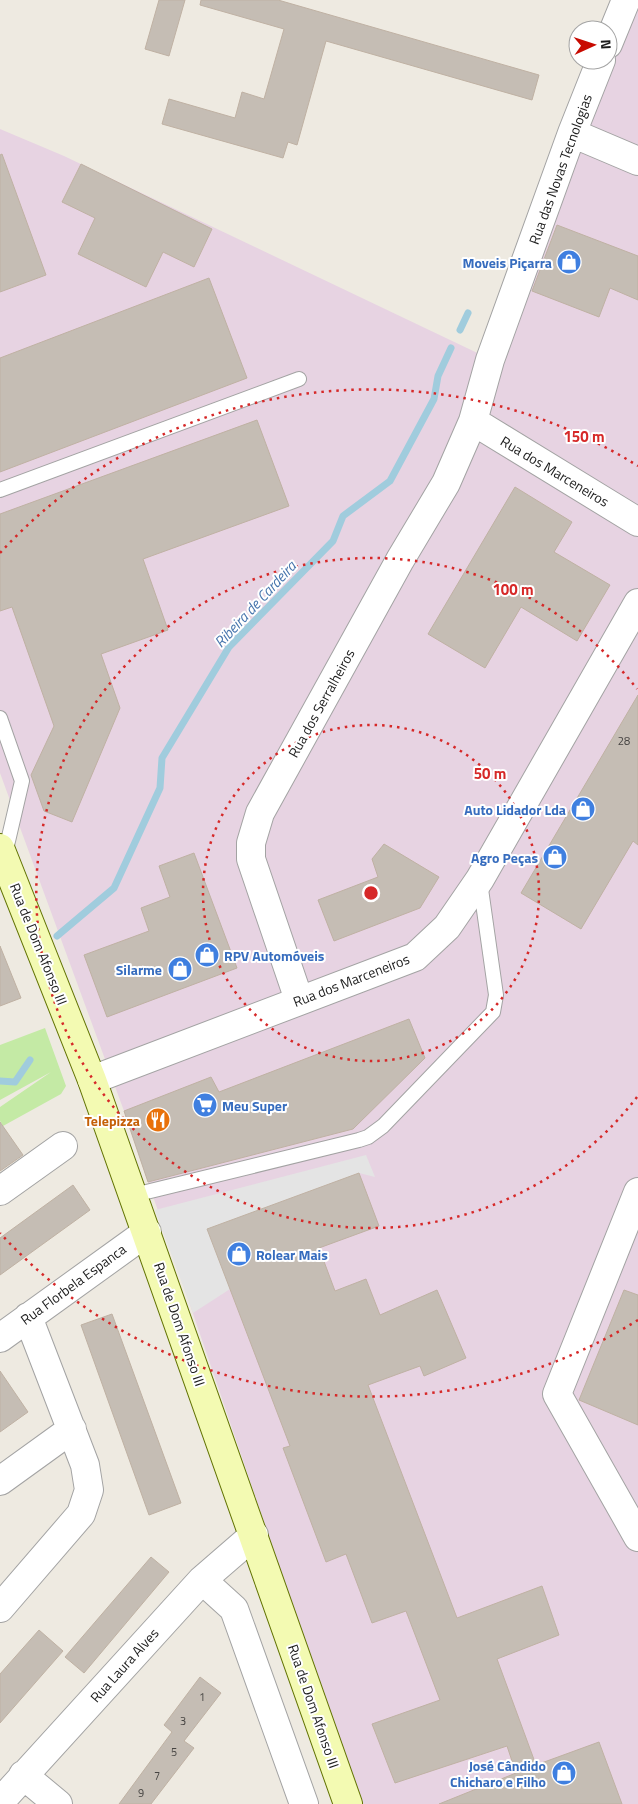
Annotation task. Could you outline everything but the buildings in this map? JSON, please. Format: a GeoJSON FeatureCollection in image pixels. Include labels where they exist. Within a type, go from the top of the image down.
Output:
{"type":"FeatureCollection","features":[{"type":"Feature","properties":{"kind":"main road","name":"Rua de Dom Afonso III"},"geometry":{"type":"LineString","coordinates":[[2,853],[92,1080],[134,1194],[348,1804]]}},
{"type":"Feature","properties":{"kind":"street"},"geometry":{"type":"LineString","coordinates":[[618,20],[626,0]]}},
{"type":"Feature","properties":{"kind":"street","name":"Rua das Novas Tecnologias"},"geometry":{"type":"LineString","coordinates":[[473,421],[490,360],[572,133],[597,70]]}},
{"type":"Feature","properties":{"kind":"street"},"geometry":{"type":"LineString","coordinates":[[572,133],[638,161]]}},
{"type":"Feature","properties":{"kind":"street","name":"Rua dos Marceneiros"},"geometry":{"type":"LineString","coordinates":[[473,421],[638,522]]}},
{"type":"Feature","properties":{"kind":"street","name":"Rua dos Serralheiros"},"geometry":{"type":"LineString","coordinates":[[299,1000],[255,875],[251,843],[254,827],[400,560],[446,484],[473,421]]}},
{"type":"Feature","properties":{"kind":"street","name":"Rua dos Marceneiros"},"geometry":{"type":"LineString","coordinates":[[92,1080],[415,957],[447,926],[480,879],[638,603]]}},
{"type":"Feature","properties":{"kind":"street"},"geometry":{"type":"LineString","coordinates":[[0,1191],[64,1146]]}},
{"type":"Feature","properties":{"kind":"street"},"geometry":{"type":"LineString","coordinates":[[638,1192],[557,1394],[638,1537]]}},
{"type":"Feature","properties":{"kind":"street","name":"Rua Florbela Espanca"},"geometry":{"type":"LineString","coordinates":[[0,1338],[147,1232]]}},
{"type":"Feature","properties":{"kind":"street"},"geometry":{"type":"LineString","coordinates":[[0,1608],[73,1524],[86,1502],[88,1477],[72,1429],[28,1317]]}},
{"type":"Feature","properties":{"kind":"street"},"geometry":{"type":"LineString","coordinates":[[0,1481],[72,1429]]}},
{"type":"Feature","properties":{"kind":"street","name":"Rua Laura Alves"},"geometry":{"type":"LineString","coordinates":[[0,1802],[202,1580],[254,1535]]}},
{"type":"Feature","properties":{"kind":"street"},"geometry":{"type":"LineString","coordinates":[[202,1580],[234,1609],[304,1804]]}},
{"type":"Feature","properties":{"kind":"street"},"geometry":{"type":"LineString","coordinates":[[23,1775],[58,1804]]}},
{"type":"Feature","properties":{"kind":"lane"},"geometry":{"type":"LineString","coordinates":[[0,490],[299,379]]}},
{"type":"Feature","properties":{"kind":"lane"},"geometry":{"type":"LineString","coordinates":[[0,718],[22,781],[2,853]]}},
{"type":"Feature","properties":{"kind":"lane"},"geometry":{"type":"LineString","coordinates":[[134,1194],[359,1140],[368,1137],[383,1126],[493,1012],[496,995],[480,879]]}},
{"type":"Feature","properties":{"kind":"shaded area"},"geometry":{"type":"Polygon","coordinates":[[[638,0],[638,1804],[360,1804],[124,1111],[0,773],[0,129],[64,156],[490,359],[572,133],[603,70],[618,70],[618,40],[638,0]]]}},
{"type":"Feature","properties":{"kind":"shaded area"},"geometry":{"type":"Polygon","coordinates":[[[366,1155],[375,1177],[359,1173],[208,1229],[230,1289],[193,1313],[155,1210],[366,1155]]]}},
{"type":"Feature","properties":{"kind":"green space"},"geometry":{"type":"Polygon","coordinates":[[[45,1028],[66,1086],[61,1094],[3,1126],[0,1121],[0,1107],[51,1072],[0,1100],[0,1045],[45,1028]]]}},
{"type":"Feature","properties":{"kind":"waterway"},"geometry":{"type":"LineString","coordinates":[[460,330],[468,313]]}},
{"type":"Feature","properties":{"kind":"waterway","name":"Ribeira de Cardeira"},"geometry":{"type":"LineString","coordinates":[[57,936],[114,888],[160,788],[162,758],[229,647],[333,541],[343,516],[390,481],[434,399],[438,376],[451,348]]}},
{"type":"Feature","properties":{"kind":"waterway"},"geometry":{"type":"LineString","coordinates":[[0,1081],[15,1082],[30,1060]]}},
{"type":"Feature","properties":{"kind":"place","name":"Moveis Piçarra"},"geometry":{"type":"Point","coordinates":[569,262]}},
{"type":"Feature","properties":{"kind":"place","name":"Auto Lidador Lda"},"geometry":{"type":"Point","coordinates":[583,809]}},
{"type":"Feature","properties":{"kind":"place","name":"Agro Peças"},"geometry":{"type":"Point","coordinates":[555,857]}},
{"type":"Feature","properties":{"kind":"place","name":"RPV Automóveis"},"geometry":{"type":"Point","coordinates":[207,955]}},
{"type":"Feature","properties":{"kind":"place","name":"Silarme"},"geometry":{"type":"Point","coordinates":[180,969]}},
{"type":"Feature","properties":{"kind":"place","name":"Meu Super"},"geometry":{"type":"Point","coordinates":[205,1105]}},
{"type":"Feature","properties":{"kind":"place","name":"Telepizza"},"geometry":{"type":"Point","coordinates":[158,1120]}},
{"type":"Feature","properties":{"kind":"place","name":"Rolear Mais"},"geometry":{"type":"Point","coordinates":[239,1254]}},
{"type":"Feature","properties":{"kind":"place","name":"José Cândido Chicharo e Filho"},"geometry":{"type":"Point","coordinates":[564,1773]}}]}
